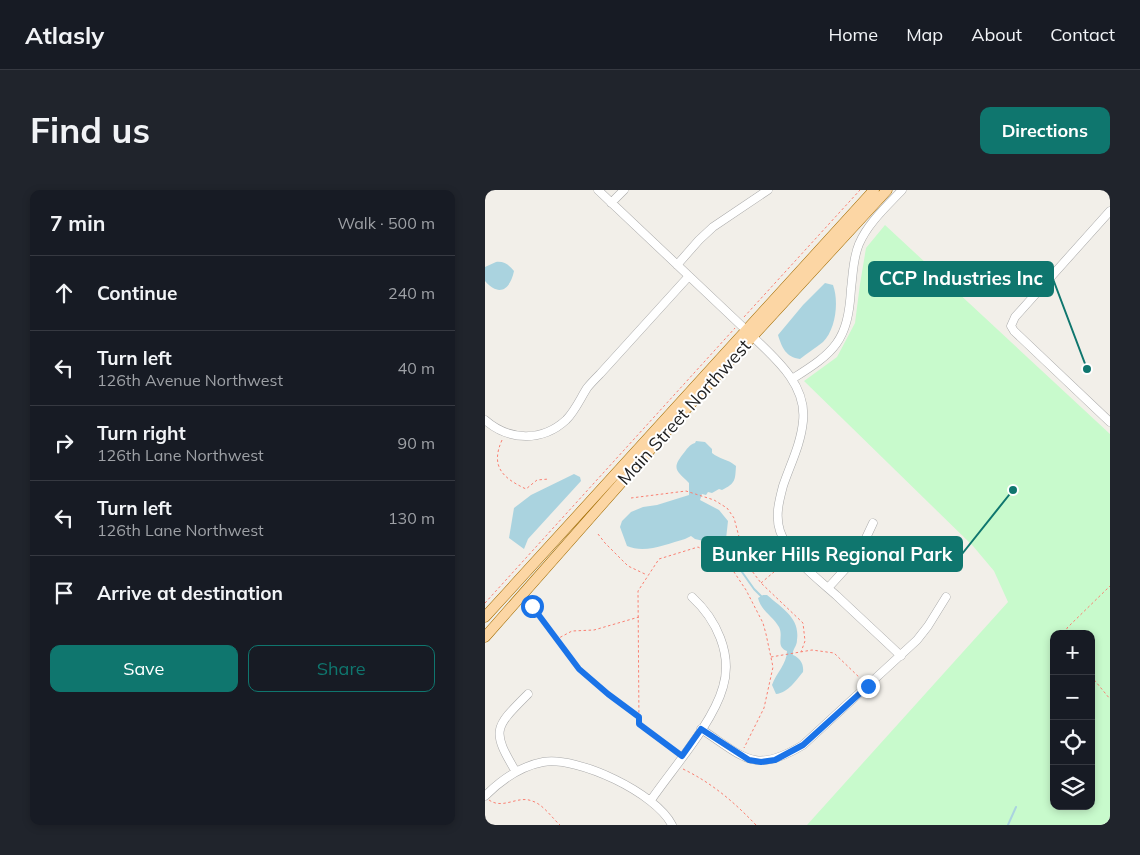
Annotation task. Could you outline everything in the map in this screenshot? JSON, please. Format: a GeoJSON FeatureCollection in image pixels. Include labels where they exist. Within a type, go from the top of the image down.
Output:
{"type":"FeatureCollection","features":[{"type":"Feature","properties":{"kind":"main road","name":"Main Street Northwest"},"geometry":{"type":"LineString","coordinates":[[485,617],[874,190]]}},
{"type":"Feature","properties":{"kind":"main road","name":"Main Street Northwest"},"geometry":{"type":"LineString","coordinates":[[485,637],[746,330],[887,190]]}},
{"type":"Feature","properties":{"kind":"street"},"geometry":{"type":"LineString","coordinates":[[598,190],[782,364],[792,379],[801,402],[803,420],[799,441],[777,506],[779,530],[789,548],[807,569],[901,656]]}},
{"type":"Feature","properties":{"kind":"street"},"geometry":{"type":"LineString","coordinates":[[611,203],[624,190]]}},
{"type":"Feature","properties":{"kind":"street"},"geometry":{"type":"LineString","coordinates":[[677,265],[713,227],[768,190]]}},
{"type":"Feature","properties":{"kind":"street"},"geometry":{"type":"LineString","coordinates":[[792,379],[824,358],[834,348],[842,334],[849,313],[853,260],[859,242],[867,229],[902,190]]}},
{"type":"Feature","properties":{"kind":"street"},"geometry":{"type":"LineString","coordinates":[[1110,211],[1015,317],[1011,326],[1014,331],[1110,422]]}},
{"type":"Feature","properties":{"kind":"street"},"geometry":{"type":"LineString","coordinates":[[485,420],[500,431],[519,436],[537,436],[556,428],[573,412],[587,388],[689,276]]}},
{"type":"Feature","properties":{"kind":"street"},"geometry":{"type":"LineString","coordinates":[[828,588],[858,555],[873,523]]}},
{"type":"Feature","properties":{"kind":"street"},"geometry":{"type":"LineString","coordinates":[[651,800],[714,710],[723,686],[725,651],[718,631],[701,605],[692,597]]}},
{"type":"Feature","properties":{"kind":"street"},"geometry":{"type":"LineString","coordinates":[[701,729],[749,760],[761,762],[775,760],[788,754],[803,745],[901,656],[928,626],[946,597]]}},
{"type":"Feature","properties":{"kind":"street"},"geometry":{"type":"LineString","coordinates":[[516,772],[502,748],[499,737],[500,726],[507,715],[528,694]]}},
{"type":"Feature","properties":{"kind":"street"},"geometry":{"type":"LineString","coordinates":[[485,796],[516,772],[543,762],[562,762],[585,767],[631,788],[651,800],[672,825]]}},
{"type":"Feature","properties":{"kind":"path"},"geometry":{"type":"LineString","coordinates":[[485,603],[746,330],[860,190]]}},
{"type":"Feature","properties":{"kind":"path"},"geometry":{"type":"LineString","coordinates":[[502,440],[499,446],[499,468],[509,482],[526,489],[537,480],[549,478]]}},
{"type":"Feature","properties":{"kind":"path"},"geometry":{"type":"LineString","coordinates":[[631,498],[686,491],[720,503],[731,512],[746,563],[761,583],[803,623],[805,641],[801,652]]}},
{"type":"Feature","properties":{"kind":"path"},"geometry":{"type":"LineString","coordinates":[[598,534],[628,566],[648,575]]}},
{"type":"Feature","properties":{"kind":"path"},"geometry":{"type":"LineString","coordinates":[[682,756],[639,724],[638,591],[659,559],[698,547],[728,563],[746,590],[763,623],[771,657],[773,667],[764,708],[741,755]]}},
{"type":"Feature","properties":{"kind":"path"},"geometry":{"type":"LineString","coordinates":[[761,583],[794,554]]}},
{"type":"Feature","properties":{"kind":"path"},"geometry":{"type":"LineString","coordinates":[[1067,630],[1110,586]]}},
{"type":"Feature","properties":{"kind":"path"},"geometry":{"type":"LineString","coordinates":[[532,606],[579,669],[639,717]]}},
{"type":"Feature","properties":{"kind":"path"},"geometry":{"type":"LineString","coordinates":[[557,639],[572,632],[594,630],[639,617]]}},
{"type":"Feature","properties":{"kind":"path"},"geometry":{"type":"LineString","coordinates":[[771,657],[812,650],[834,653],[868,686]]}},
{"type":"Feature","properties":{"kind":"path"},"geometry":{"type":"LineString","coordinates":[[1095,681],[1110,699]]}},
{"type":"Feature","properties":{"kind":"path"},"geometry":{"type":"LineString","coordinates":[[675,766],[715,788],[734,802],[756,825]]}},
{"type":"Feature","properties":{"kind":"path"},"geometry":{"type":"LineString","coordinates":[[485,796],[494,804],[521,800],[533,801],[560,825]]}},
{"type":"Feature","properties":{"kind":"green space"},"geometry":{"type":"Polygon","coordinates":[[[885,225],[1110,434],[1110,825],[807,825],[1008,602],[994,571],[973,546],[804,381],[837,357],[855,323],[866,248],[885,225]]]}},
{"type":"Feature","properties":{"kind":"water"},"geometry":{"type":"Polygon","coordinates":[[[496,262],[506,264],[514,271],[507,287],[499,290],[490,286],[485,281],[485,267],[496,262]]]}},
{"type":"Feature","properties":{"kind":"water"},"geometry":{"type":"Polygon","coordinates":[[[825,283],[833,285],[836,299],[835,315],[831,330],[823,342],[800,359],[795,358],[783,348],[778,335],[803,305],[825,283]]]}},
{"type":"Feature","properties":{"kind":"water"},"geometry":{"type":"Polygon","coordinates":[[[696,441],[705,442],[712,449],[712,453],[736,466],[735,478],[730,485],[722,490],[719,489],[712,493],[708,492],[706,495],[702,494],[700,500],[719,510],[728,521],[726,539],[731,553],[729,556],[721,545],[695,539],[691,536],[649,549],[627,546],[620,527],[622,521],[631,512],[689,495],[689,483],[676,467],[679,459],[688,447],[696,441]]]}},
{"type":"Feature","properties":{"kind":"water"},"geometry":{"type":"Polygon","coordinates":[[[574,474],[580,477],[581,481],[528,539],[524,549],[509,538],[514,508],[531,495],[574,474]]]}},
{"type":"Feature","properties":{"kind":"water"},"geometry":{"type":"Polygon","coordinates":[[[767,595],[789,614],[793,620],[796,626],[797,642],[793,655],[800,660],[803,666],[803,672],[791,686],[776,694],[772,685],[787,656],[787,651],[781,647],[779,627],[760,603],[758,598],[767,595]]]}},
{"type":"Feature","properties":{"kind":"waterway"},"geometry":{"type":"LineString","coordinates":[[730,555],[761,596]]}},
{"type":"Feature","properties":{"kind":"waterway"},"geometry":{"type":"LineString","coordinates":[[1008,825],[1016,807]]}},
{"type":"Feature","properties":{"kind":"place","name":"CCP Industries Inc"},"geometry":{"type":"Point","coordinates":[1087,369]}},
{"type":"Feature","properties":{"kind":"place","name":"Bunker Hills Regional Park"},"geometry":{"type":"Point","coordinates":[1013,490]}},
{"type":"Feature","properties":{"kind":"route"},"geometry":{"type":"LineString","coordinates":[[532,606],[579,669],[639,717],[639,724],[682,756],[701,729],[749,760],[761,762],[775,760],[803,745],[868,686]]}}]}
